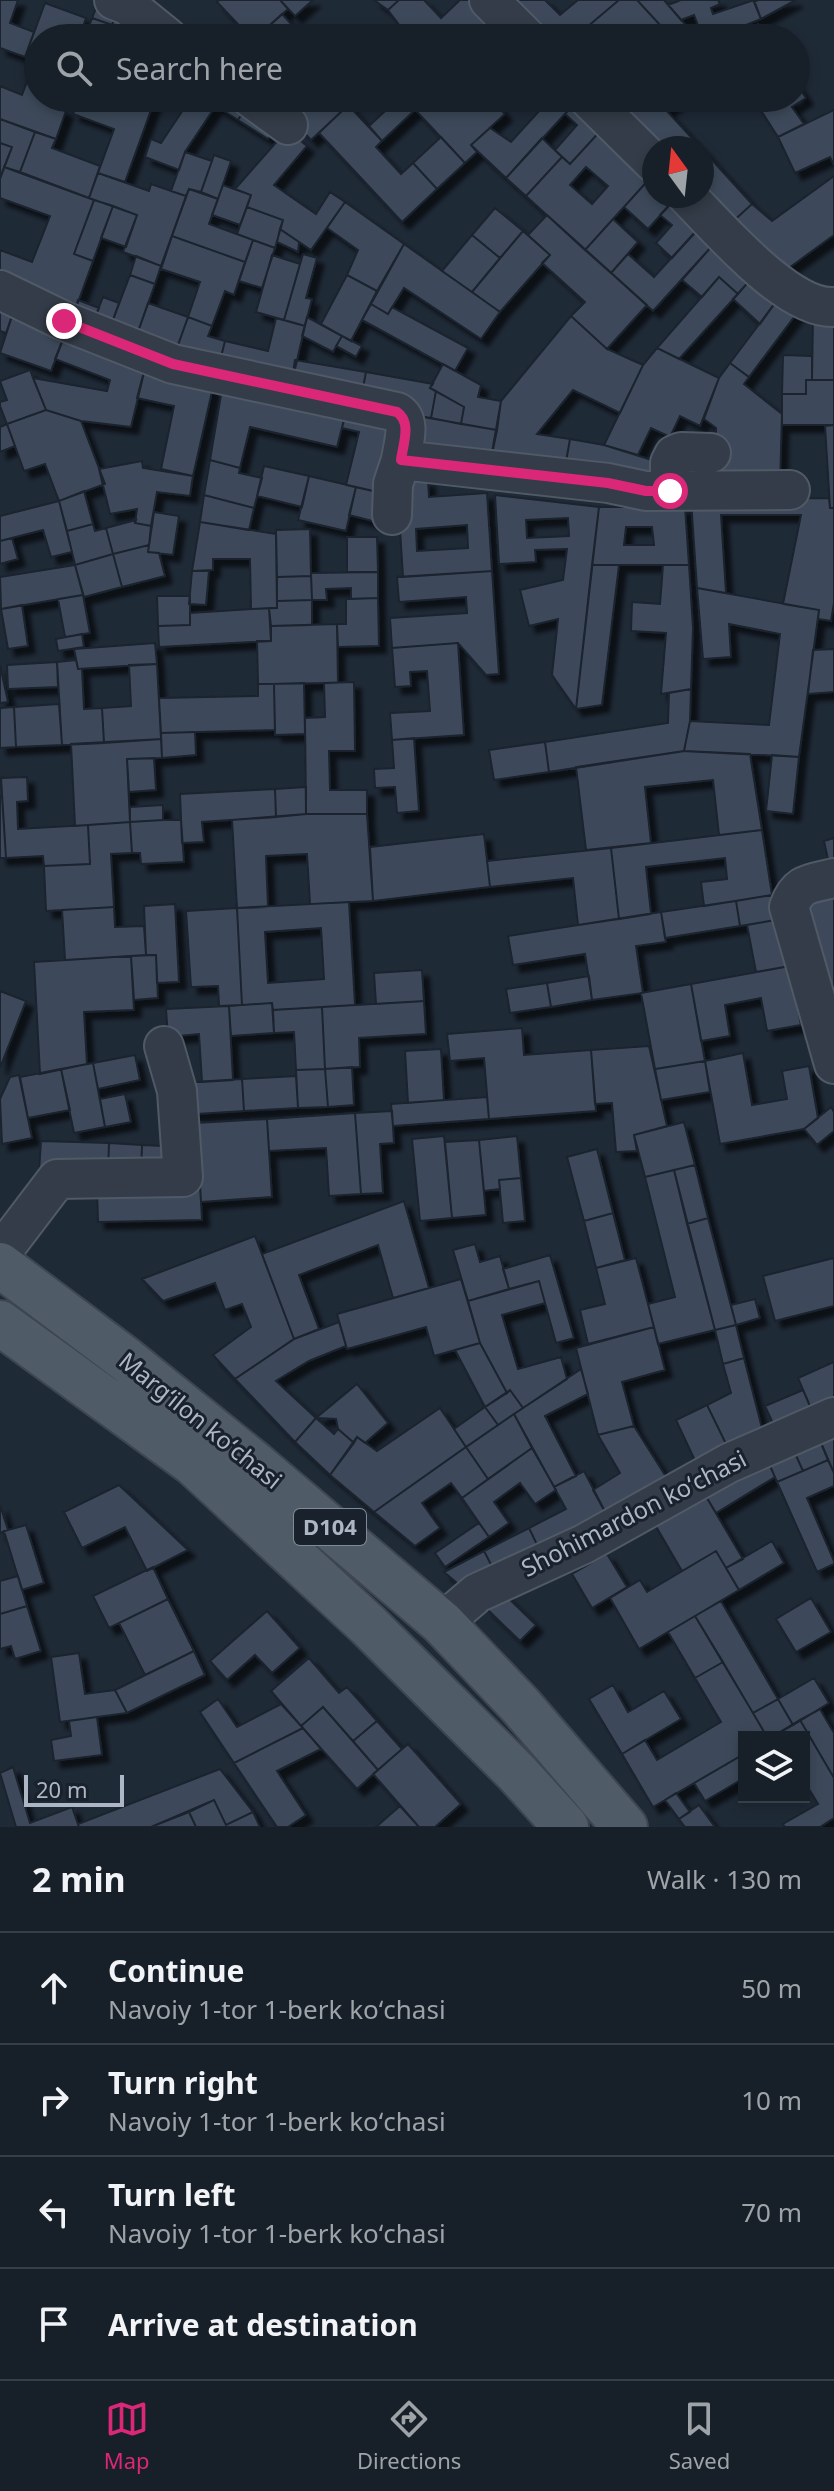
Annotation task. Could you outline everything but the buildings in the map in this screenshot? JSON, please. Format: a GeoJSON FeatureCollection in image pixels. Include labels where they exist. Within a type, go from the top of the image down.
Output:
{"type":"FeatureCollection","features":[{"type":"Feature","properties":{"kind":"main road","name":"Margʻilon koʻchasi"},"geometry":{"type":"LineString","coordinates":[[0,1265],[124,1358],[243,1454],[442,1623],[520,1705],[625,1827]]}},
{"type":"Feature","properties":{"kind":"main road","name":"Margʻilon koʻchasi"},"geometry":{"type":"LineString","coordinates":[[0,1323],[193,1463],[368,1625],[517,1773],[566,1827]]}},
{"type":"Feature","properties":{"kind":"street"},"geometry":{"type":"LineString","coordinates":[[114,0],[127,5],[151,24]]}},
{"type":"Feature","properties":{"kind":"street"},"geometry":{"type":"LineString","coordinates":[[489,0],[513,24]]}},
{"type":"Feature","properties":{"kind":"street"},"geometry":{"type":"LineString","coordinates":[[270,112],[288,125]]}},
{"type":"Feature","properties":{"kind":"street"},"geometry":{"type":"LineString","coordinates":[[602,112],[642,151]]}},
{"type":"Feature","properties":{"kind":"street"},"geometry":{"type":"LineString","coordinates":[[699,208],[766,275],[802,300],[820,308],[834,307]]}},
{"type":"Feature","properties":{"kind":"street"},"geometry":{"type":"LineString","coordinates":[[0,290],[64,321],[173,364],[403,415],[406,424],[401,460],[393,484],[392,515]]}},
{"type":"Feature","properties":{"kind":"street"},"geometry":{"type":"LineString","coordinates":[[670,491],[670,463],[674,455],[681,452],[711,453]]}},
{"type":"Feature","properties":{"kind":"street"},"geometry":{"type":"LineString","coordinates":[[401,460],[608,483],[646,491],[790,490]]}},
{"type":"Feature","properties":{"kind":"street"},"geometry":{"type":"LineString","coordinates":[[834,878],[804,885],[795,892],[789,907],[834,1064]]}},
{"type":"Feature","properties":{"kind":"street"},"geometry":{"type":"LineString","coordinates":[[0,1254],[12,1213],[63,1177],[183,1177],[177,1091],[164,1046]]}},
{"type":"Feature","properties":{"kind":"street","name":"Shohimardon koʻchasi"},"geometry":{"type":"LineString","coordinates":[[442,1623],[477,1593],[584,1544],[729,1463],[834,1417]]}},
{"type":"Feature","properties":{"kind":"route"},"geometry":{"type":"LineString","coordinates":[[64,321],[173,364],[397,412],[403,415],[406,424],[401,460],[608,483],[646,491],[670,491]]}}]}
